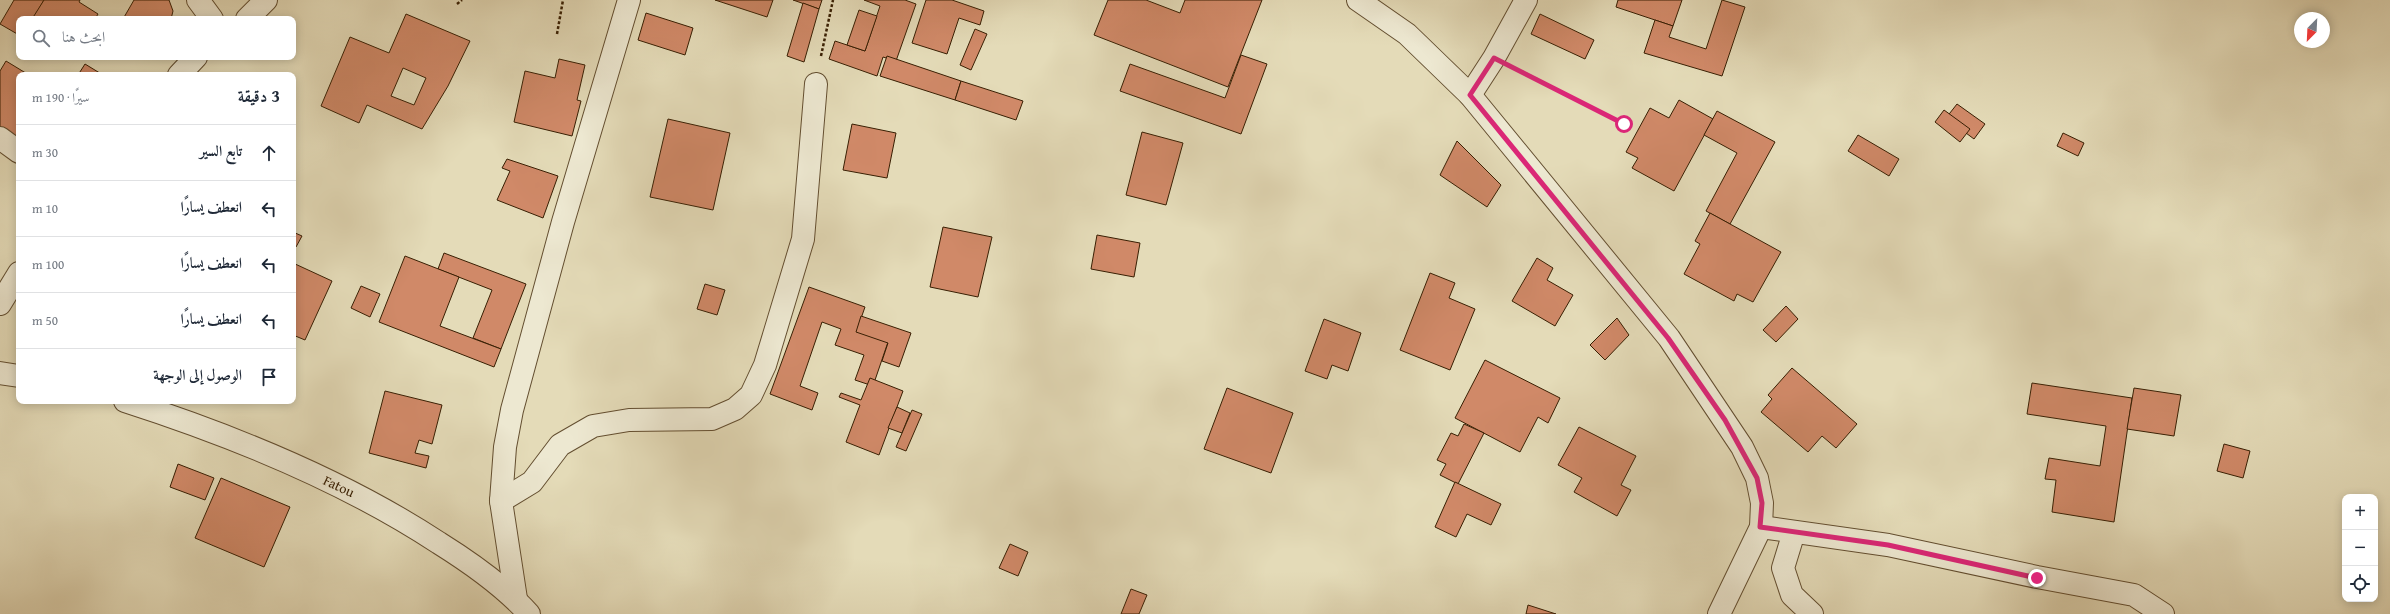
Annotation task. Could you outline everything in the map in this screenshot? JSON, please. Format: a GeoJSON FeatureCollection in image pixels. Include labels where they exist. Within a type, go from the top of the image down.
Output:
{"type":"FeatureCollection","features":[{"type":"Feature","properties":{"kind":"street"},"geometry":{"type":"LineString","coordinates":[[198,0],[210,16]]}},
{"type":"Feature","properties":{"kind":"street"},"geometry":{"type":"LineString","coordinates":[[250,16],[266,0]]}},
{"type":"Feature","properties":{"kind":"street"},"geometry":{"type":"LineString","coordinates":[[522,606],[501,501],[505,447],[512,410],[563,222],[629,0]]}},
{"type":"Feature","properties":{"kind":"street"},"geometry":{"type":"LineString","coordinates":[[1358,0],[1407,34],[1470,95],[1668,338],[1725,420],[1757,478],[1762,503],[1760,527],[1719,614]]}},
{"type":"Feature","properties":{"kind":"street"},"geometry":{"type":"LineString","coordinates":[[1470,95],[1494,58],[1526,0]]}},
{"type":"Feature","properties":{"kind":"street"},"geometry":{"type":"LineString","coordinates":[[182,72],[193,60]]}},
{"type":"Feature","properties":{"kind":"street"},"geometry":{"type":"LineString","coordinates":[[501,501],[532,482],[560,445],[593,426],[630,420],[712,419],[735,409],[750,395],[765,365],[803,239],[816,84]]}},
{"type":"Feature","properties":{"kind":"street"},"geometry":{"type":"LineString","coordinates":[[0,138],[16,150]]}},
{"type":"Feature","properties":{"kind":"street"},"geometry":{"type":"LineString","coordinates":[[0,304],[16,278]]}},
{"type":"Feature","properties":{"kind":"street"},"geometry":{"type":"LineString","coordinates":[[0,373],[16,376]]}},
{"type":"Feature","properties":{"kind":"street","name":"Fatou"},"geometry":{"type":"LineString","coordinates":[[134,404],[178,418],[346,488],[404,520],[460,557],[522,606]]}},
{"type":"Feature","properties":{"kind":"street"},"geometry":{"type":"LineString","coordinates":[[1760,527],[1888,545],[2037,578],[2134,595],[2163,614]]}},
{"type":"Feature","properties":{"kind":"street"},"geometry":{"type":"LineString","coordinates":[[1794,532],[1783,568],[1792,595],[1812,614]]}},
{"type":"Feature","properties":{"kind":"path"},"geometry":{"type":"LineString","coordinates":[[457,4],[462,0]]}},
{"type":"Feature","properties":{"kind":"path"},"geometry":{"type":"LineString","coordinates":[[557,34],[563,0]]}},
{"type":"Feature","properties":{"kind":"path"},"geometry":{"type":"LineString","coordinates":[[816,84],[833,0]]}},
{"type":"Feature","properties":{"kind":"path"},"geometry":{"type":"LineString","coordinates":[[1494,58],[1624,124]]}},
{"type":"Feature","properties":{"kind":"building"},"geometry":{"type":"Polygon","coordinates":[[[14,0],[44,0],[35,16],[16,16],[16,33],[0,24],[14,0]]]}},
{"type":"Feature","properties":{"kind":"building"},"geometry":{"type":"Polygon","coordinates":[[[44,0],[80,0],[79,2],[98,14],[97,16],[34,16],[44,0]]]}},
{"type":"Feature","properties":{"kind":"building"},"geometry":{"type":"Polygon","coordinates":[[[134,0],[169,0],[173,11],[172,16],[125,16],[134,0]]]}},
{"type":"Feature","properties":{"kind":"building"},"geometry":{"type":"Polygon","coordinates":[[[715,0],[773,0],[767,17],[715,0]]]}},
{"type":"Feature","properties":{"kind":"building"},"geometry":{"type":"Polygon","coordinates":[[[793,0],[822,0],[819,9],[793,0]]]}},
{"type":"Feature","properties":{"kind":"building"},"geometry":{"type":"Polygon","coordinates":[[[864,0],[905,0],[916,4],[896,61],[883,57],[877,76],[829,59],[835,41],[865,51],[880,6],[864,0]]]}},
{"type":"Feature","properties":{"kind":"building"},"geometry":{"type":"Polygon","coordinates":[[[926,0],[952,0],[984,11],[980,25],[959,18],[947,54],[912,43],[926,0]]]}},
{"type":"Feature","properties":{"kind":"building"},"geometry":{"type":"Polygon","coordinates":[[[1108,0],[1146,0],[1180,13],[1185,0],[1262,0],[1228,87],[1094,35],[1108,0]]]}},
{"type":"Feature","properties":{"kind":"building"},"geometry":{"type":"Polygon","coordinates":[[[1618,0],[1682,0],[1673,26],[1616,7],[1618,0]]]}},
{"type":"Feature","properties":{"kind":"building"},"geometry":{"type":"Polygon","coordinates":[[[1722,0],[1745,7],[1722,76],[1644,53],[1655,20],[1673,26],[1669,37],[1706,49],[1722,0]]]}},
{"type":"Feature","properties":{"kind":"building"},"geometry":{"type":"Polygon","coordinates":[[[803,3],[819,9],[804,62],[787,56],[803,3]]]}},
{"type":"Feature","properties":{"kind":"building"},"geometry":{"type":"Polygon","coordinates":[[[859,10],[877,16],[865,51],[847,45],[859,10]]]}},
{"type":"Feature","properties":{"kind":"building"},"geometry":{"type":"Polygon","coordinates":[[[646,13],[693,28],[685,55],[638,40],[646,13]]]}},
{"type":"Feature","properties":{"kind":"building"},"geometry":{"type":"Polygon","coordinates":[[[406,14],[470,41],[448,86],[422,129],[367,105],[359,123],[321,106],[350,37],[389,53],[406,14]],[[403,68],[391,96],[414,105],[426,78],[403,68]]]}},
{"type":"Feature","properties":{"kind":"building"},"geometry":{"type":"Polygon","coordinates":[[[1540,14],[1594,40],[1585,59],[1531,34],[1540,14]]]}},
{"type":"Feature","properties":{"kind":"building"},"geometry":{"type":"Polygon","coordinates":[[[975,29],[987,34],[971,70],[960,65],[975,29]]]}},
{"type":"Feature","properties":{"kind":"building"},"geometry":{"type":"Polygon","coordinates":[[[1241,55],[1267,64],[1241,134],[1120,91],[1130,64],[1225,98],[1241,55]]]}},
{"type":"Feature","properties":{"kind":"building"},"geometry":{"type":"Polygon","coordinates":[[[887,56],[961,81],[955,100],[880,76],[887,56]]]}},
{"type":"Feature","properties":{"kind":"building"},"geometry":{"type":"Polygon","coordinates":[[[559,59],[585,65],[577,100],[581,101],[572,136],[514,122],[525,71],[555,78],[559,59]]]}},
{"type":"Feature","properties":{"kind":"building"},"geometry":{"type":"Polygon","coordinates":[[[6,61],[24,72],[16,72],[16,140],[0,131],[0,71],[6,61]]]}},
{"type":"Feature","properties":{"kind":"building"},"geometry":{"type":"Polygon","coordinates":[[[85,64],[98,72],[80,72],[85,64]]]}},
{"type":"Feature","properties":{"kind":"building"},"geometry":{"type":"Polygon","coordinates":[[[961,81],[1023,101],[1016,120],[955,100],[961,81]]]}},
{"type":"Feature","properties":{"kind":"building"},"geometry":{"type":"Polygon","coordinates":[[[1679,100],[1713,119],[1674,191],[1632,168],[1638,158],[1626,152],[1650,108],[1669,118],[1679,100]]]}},
{"type":"Feature","properties":{"kind":"building"},"geometry":{"type":"Polygon","coordinates":[[[1957,104],[1985,124],[1974,139],[1946,118],[1957,104]]]}},
{"type":"Feature","properties":{"kind":"building"},"geometry":{"type":"Polygon","coordinates":[[[1944,110],[1970,129],[1960,142],[1935,122],[1944,110]]]}},
{"type":"Feature","properties":{"kind":"building"},"geometry":{"type":"Polygon","coordinates":[[[1717,111],[1775,142],[1730,224],[1706,211],[1737,153],[1704,135],[1717,111]]]}},
{"type":"Feature","properties":{"kind":"building"},"geometry":{"type":"Polygon","coordinates":[[[668,119],[730,133],[713,210],[650,197],[668,119]]]}},
{"type":"Feature","properties":{"kind":"building"},"geometry":{"type":"Polygon","coordinates":[[[852,124],[896,133],[887,178],[843,170],[852,124]]]}},
{"type":"Feature","properties":{"kind":"building"},"geometry":{"type":"Polygon","coordinates":[[[1142,132],[1183,143],[1166,205],[1126,195],[1142,132]]]}},
{"type":"Feature","properties":{"kind":"building"},"geometry":{"type":"Polygon","coordinates":[[[2063,133],[2084,143],[2078,156],[2057,146],[2063,133]]]}},
{"type":"Feature","properties":{"kind":"building"},"geometry":{"type":"Polygon","coordinates":[[[1858,135],[1899,159],[1889,176],[1848,151],[1858,135]]]}},
{"type":"Feature","properties":{"kind":"building"},"geometry":{"type":"Polygon","coordinates":[[[1457,141],[1501,185],[1487,207],[1440,175],[1457,141]]]}},
{"type":"Feature","properties":{"kind":"building"},"geometry":{"type":"Polygon","coordinates":[[[507,159],[558,176],[543,218],[497,200],[510,171],[502,168],[507,159]]]}},
{"type":"Feature","properties":{"kind":"building"},"geometry":{"type":"Polygon","coordinates":[[[1710,213],[1781,252],[1753,302],[1737,294],[1734,301],[1684,274],[1700,244],[1695,241],[1710,213]]]}},
{"type":"Feature","properties":{"kind":"building"},"geometry":{"type":"Polygon","coordinates":[[[943,227],[992,237],[978,297],[930,287],[943,227]]]}},
{"type":"Feature","properties":{"kind":"building"},"geometry":{"type":"Polygon","coordinates":[[[296,233],[302,236],[296,247],[296,233]]]}},
{"type":"Feature","properties":{"kind":"building"},"geometry":{"type":"Polygon","coordinates":[[[1097,235],[1140,243],[1134,277],[1091,269],[1097,235]]]}},
{"type":"Feature","properties":{"kind":"building"},"geometry":{"type":"Polygon","coordinates":[[[444,253],[526,284],[501,349],[473,338],[492,290],[438,269],[444,253]]]}},
{"type":"Feature","properties":{"kind":"building"},"geometry":{"type":"Polygon","coordinates":[[[405,256],[459,277],[440,326],[501,349],[494,367],[379,322],[405,256]]]}},
{"type":"Feature","properties":{"kind":"building"},"geometry":{"type":"Polygon","coordinates":[[[1537,258],[1553,268],[1547,280],[1573,295],[1555,326],[1512,301],[1537,258]]]}},
{"type":"Feature","properties":{"kind":"building"},"geometry":{"type":"Polygon","coordinates":[[[296,264],[332,281],[305,340],[296,336],[296,264]]]}},
{"type":"Feature","properties":{"kind":"building"},"geometry":{"type":"Polygon","coordinates":[[[1430,273],[1455,283],[1449,298],[1475,309],[1450,370],[1400,350],[1430,273]]]}},
{"type":"Feature","properties":{"kind":"building"},"geometry":{"type":"Polygon","coordinates":[[[705,284],[725,290],[717,315],[697,309],[705,284]]]}},
{"type":"Feature","properties":{"kind":"building"},"geometry":{"type":"Polygon","coordinates":[[[361,286],[380,294],[370,317],[351,308],[361,286]]]}},
{"type":"Feature","properties":{"kind":"building"},"geometry":{"type":"Polygon","coordinates":[[[809,287],[865,307],[858,327],[889,339],[873,386],[855,380],[864,355],[835,345],[841,329],[822,322],[800,386],[818,393],[812,410],[770,394],[809,287]]]}},
{"type":"Feature","properties":{"kind":"building"},"geometry":{"type":"Polygon","coordinates":[[[1786,306],[1798,319],[1776,342],[1763,330],[1786,306]]]}},
{"type":"Feature","properties":{"kind":"building"},"geometry":{"type":"Polygon","coordinates":[[[861,316],[911,333],[899,367],[882,361],[888,343],[856,332],[861,316]]]}},
{"type":"Feature","properties":{"kind":"building"},"geometry":{"type":"Polygon","coordinates":[[[1617,318],[1629,335],[1605,360],[1590,345],[1617,318]]]}},
{"type":"Feature","properties":{"kind":"building"},"geometry":{"type":"Polygon","coordinates":[[[1324,319],[1361,333],[1348,371],[1332,365],[1327,379],[1305,371],[1324,319]]]}},
{"type":"Feature","properties":{"kind":"building"},"geometry":{"type":"Polygon","coordinates":[[[1485,360],[1560,398],[1548,423],[1538,417],[1520,452],[1455,418],[1485,360]]]}},
{"type":"Feature","properties":{"kind":"building"},"geometry":{"type":"Polygon","coordinates":[[[1792,368],[1857,424],[1836,448],[1822,436],[1808,452],[1761,412],[1772,399],[1768,395],[1792,368]]]}},
{"type":"Feature","properties":{"kind":"building"},"geometry":{"type":"Polygon","coordinates":[[[870,378],[903,391],[879,455],[846,442],[860,405],[839,397],[841,393],[861,400],[870,378]]]}},
{"type":"Feature","properties":{"kind":"building"},"geometry":{"type":"Polygon","coordinates":[[[2032,383],[2132,398],[2114,522],[2052,512],[2056,480],[2045,479],[2049,458],[2100,466],[2106,426],[2027,414],[2032,383]]]}},
{"type":"Feature","properties":{"kind":"building"},"geometry":{"type":"Polygon","coordinates":[[[1227,388],[1293,413],[1271,473],[1204,449],[1227,388]]]}},
{"type":"Feature","properties":{"kind":"building"},"geometry":{"type":"Polygon","coordinates":[[[2134,388],[2181,395],[2174,436],[2127,429],[2134,388]]]}},
{"type":"Feature","properties":{"kind":"building"},"geometry":{"type":"Polygon","coordinates":[[[385,391],[442,405],[432,444],[419,440],[415,453],[429,456],[426,468],[369,453],[385,391]]]}},
{"type":"Feature","properties":{"kind":"building"},"geometry":{"type":"Polygon","coordinates":[[[897,407],[910,413],[902,433],[888,428],[897,407]]]}},
{"type":"Feature","properties":{"kind":"building"},"geometry":{"type":"Polygon","coordinates":[[[912,410],[922,414],[906,451],[896,447],[912,410]]]}},
{"type":"Feature","properties":{"kind":"building"},"geometry":{"type":"Polygon","coordinates":[[[1464,424],[1484,433],[1458,484],[1440,475],[1446,464],[1437,460],[1451,433],[1458,436],[1464,424]]]}},
{"type":"Feature","properties":{"kind":"building"},"geometry":{"type":"Polygon","coordinates":[[[1579,427],[1636,456],[1621,485],[1631,490],[1617,516],[1574,492],[1582,478],[1558,465],[1579,427]]]}},
{"type":"Feature","properties":{"kind":"building"},"geometry":{"type":"Polygon","coordinates":[[[2224,444],[2250,451],[2243,478],[2217,471],[2224,444]]]}},
{"type":"Feature","properties":{"kind":"building"},"geometry":{"type":"Polygon","coordinates":[[[178,464],[214,478],[205,500],[170,487],[178,464]]]}},
{"type":"Feature","properties":{"kind":"building"},"geometry":{"type":"Polygon","coordinates":[[[221,478],[290,507],[264,567],[195,538],[221,478]]]}},
{"type":"Feature","properties":{"kind":"building"},"geometry":{"type":"Polygon","coordinates":[[[1455,482],[1501,504],[1491,525],[1467,514],[1456,537],[1435,527],[1455,482]]]}},
{"type":"Feature","properties":{"kind":"building"},"geometry":{"type":"Polygon","coordinates":[[[1010,544],[1028,552],[1018,576],[999,568],[1010,544]]]}},
{"type":"Feature","properties":{"kind":"building"},"geometry":{"type":"Polygon","coordinates":[[[1131,589],[1147,595],[1139,614],[1121,614],[1131,589]]]}},
{"type":"Feature","properties":{"kind":"building"},"geometry":{"type":"Polygon","coordinates":[[[1528,605],[1556,614],[1526,614],[1528,605]]]}},
{"type":"Feature","properties":{"kind":"route"},"geometry":{"type":"LineString","coordinates":[[1624,124],[1494,58],[1470,95],[1668,338],[1725,420],[1742,447],[1757,478],[1762,503],[1760,527],[1888,545],[2037,578]]}}]}
